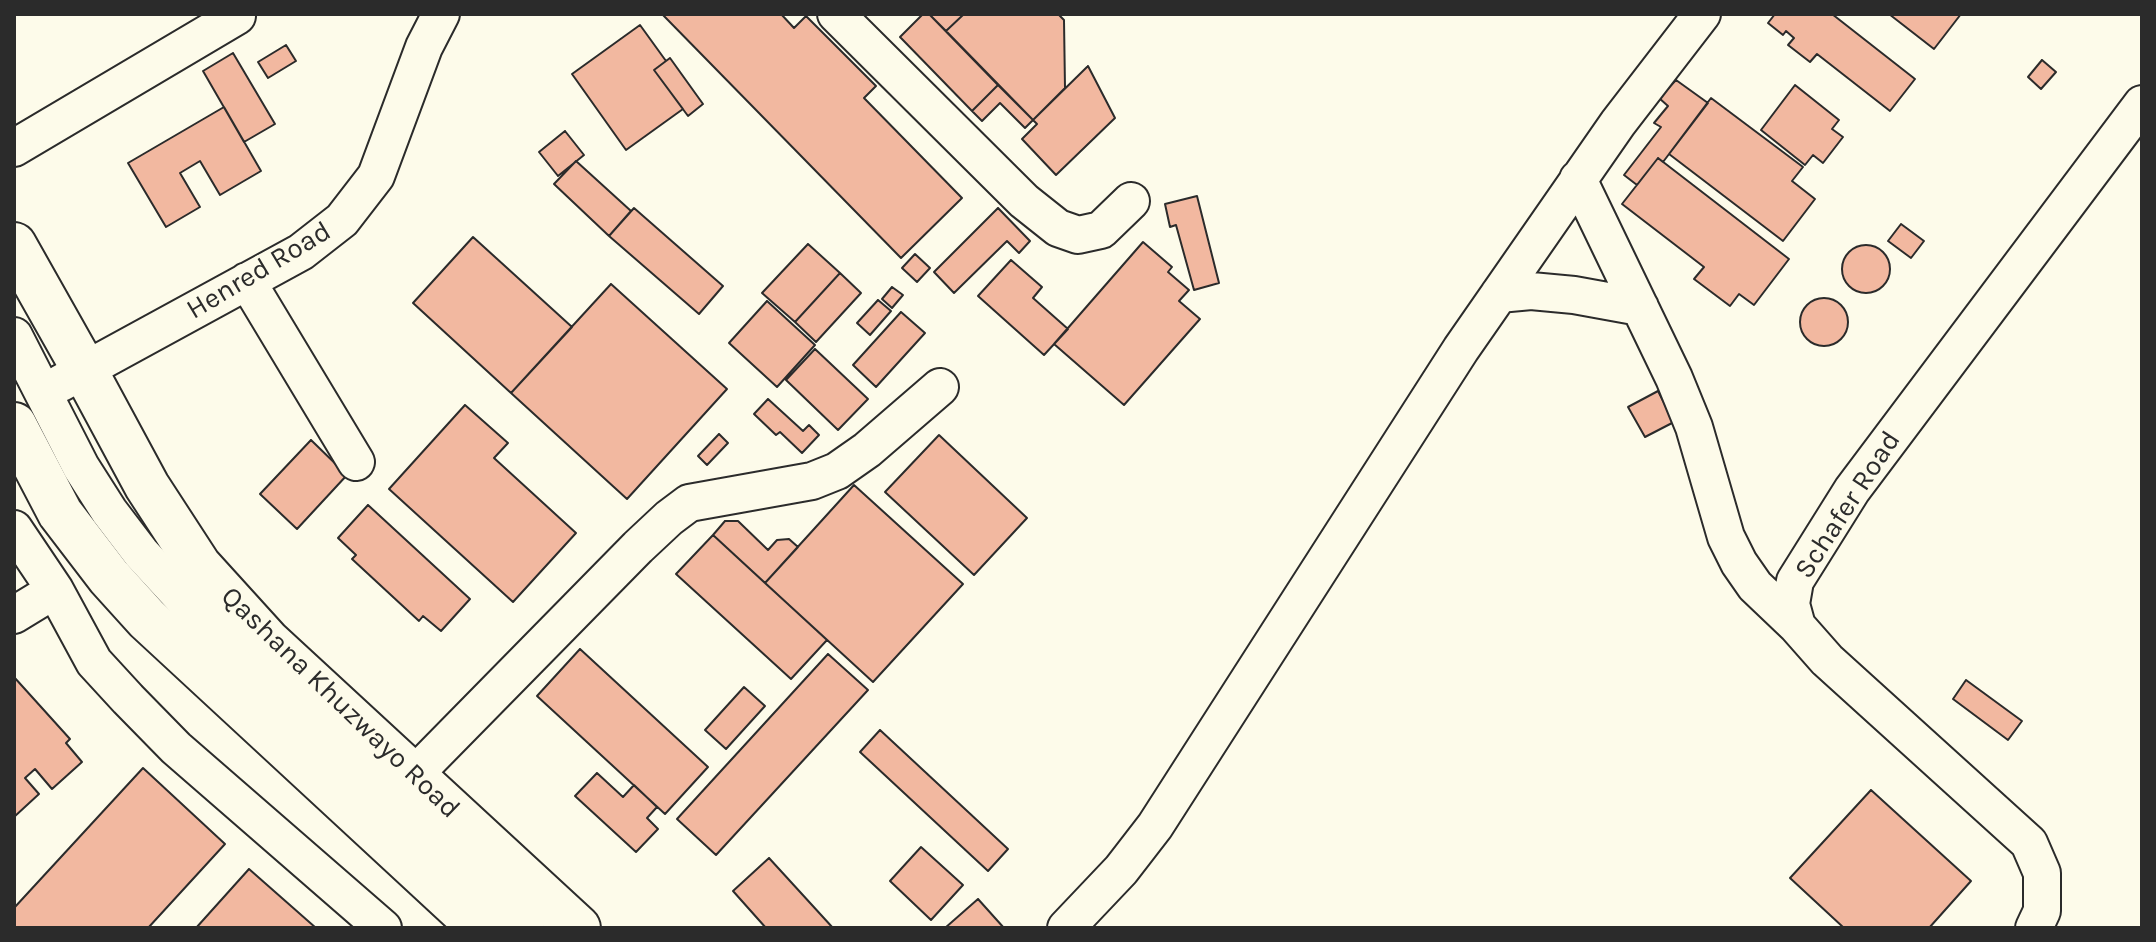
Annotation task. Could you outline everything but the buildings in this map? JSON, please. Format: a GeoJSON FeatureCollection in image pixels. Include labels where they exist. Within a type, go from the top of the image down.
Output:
{"type":"FeatureCollection","features":[{"type":"Feature","properties":{"kind":"main road","name":"Qashana Khuzwayo Road"},"geometry":{"type":"LineString","coordinates":[[14,245],[147,486],[199,566],[268,642],[578,928]]}},
{"type":"Feature","properties":{"kind":"main road"},"geometry":{"type":"LineString","coordinates":[[14,425],[60,513],[119,588],[159,629],[481,928]]}},
{"type":"Feature","properties":{"kind":"street","name":"Henred Road"},"geometry":{"type":"LineString","coordinates":[[28,401],[301,252],[342,220],[376,176],[424,47],[441,14]]}},
{"type":"Feature","properties":{"kind":"street"},"geometry":{"type":"LineString","coordinates":[[836,14],[1024,201],[1058,228],[1078,235],[1101,230],[1131,201]]}},
{"type":"Feature","properties":{"kind":"street"},"geometry":{"type":"LineString","coordinates":[[1066,928],[1121,870],[1155,826],[1499,294],[1618,123],[1702,14]]}},
{"type":"Feature","properties":{"kind":"street"},"geometry":{"type":"LineString","coordinates":[[14,148],[237,16]]}},
{"type":"Feature","properties":{"kind":"street","name":"Schafer Road"},"geometry":{"type":"LineString","coordinates":[[1797,626],[1791,604],[1795,581],[1852,490],[2142,104]]}},
{"type":"Feature","properties":{"kind":"street"},"geometry":{"type":"LineString","coordinates":[[1578,179],[1674,378],[1694,427],[1726,537],[1739,563],[1755,586],[1827,660],[2029,843],[2042,873],[2042,911],[2034,928]]}},
{"type":"Feature","properties":{"kind":"street"},"geometry":{"type":"LineString","coordinates":[[247,281],[356,462]]}},
{"type":"Feature","properties":{"kind":"street"},"geometry":{"type":"LineString","coordinates":[[1499,294],[1531,291],[1640,307]]}},
{"type":"Feature","properties":{"kind":"street"},"geometry":{"type":"LineString","coordinates":[[14,336],[28,401],[81,467],[141,553],[233,649],[526,928]]}},
{"type":"Feature","properties":{"kind":"street"},"geometry":{"type":"LineString","coordinates":[[413,776],[638,547],[689,503],[812,481],[837,471],[867,450],[940,387]]}},
{"type":"Feature","properties":{"kind":"street"},"geometry":{"type":"LineString","coordinates":[[14,529],[55,590],[94,662],[176,748],[371,924]]}},
{"type":"Feature","properties":{"kind":"street"},"geometry":{"type":"LineString","coordinates":[[14,615],[55,590]]}}]}
